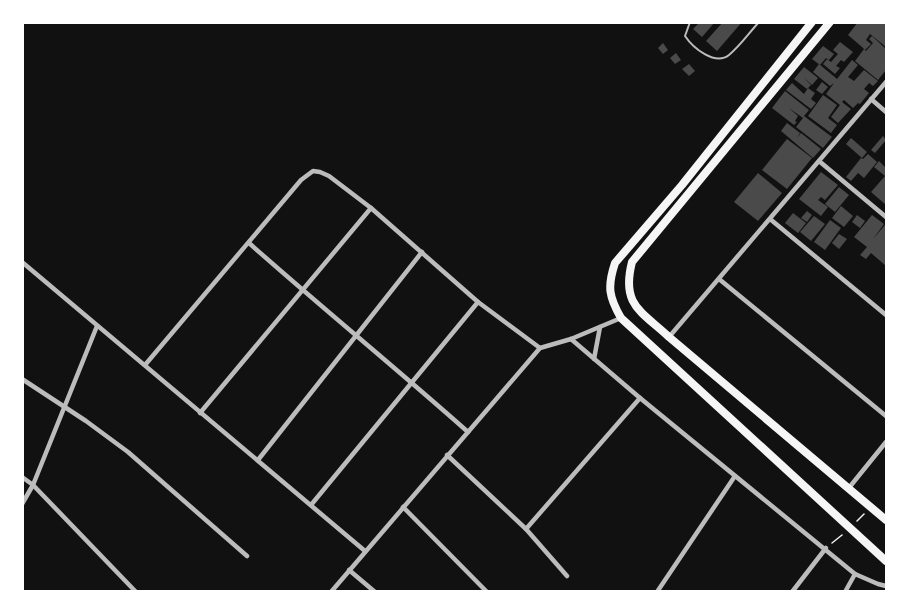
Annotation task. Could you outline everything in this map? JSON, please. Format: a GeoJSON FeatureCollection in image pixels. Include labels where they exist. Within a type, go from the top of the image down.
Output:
{"type":"FeatureCollection","features":[{"type":"Feature","properties":{"kind":"main road"},"geometry":{"type":"LineString","coordinates":[[812,22],[697,167],[615,264],[609,288],[611,301],[621,318],[886,561]]}},
{"type":"Feature","properties":{"kind":"main road"},"geometry":{"type":"LineString","coordinates":[[830,22],[632,262],[628,285],[629,295],[634,306],[669,337],[886,520]]}},
{"type":"Feature","properties":{"kind":"street"},"geometry":{"type":"LineString","coordinates":[[669,337],[886,82]]}},
{"type":"Feature","properties":{"kind":"street"},"geometry":{"type":"LineString","coordinates":[[872,99],[886,112]]}},
{"type":"Feature","properties":{"kind":"street"},"geometry":{"type":"LineString","coordinates":[[819,161],[886,217]]}},
{"type":"Feature","properties":{"kind":"street"},"geometry":{"type":"LineString","coordinates":[[146,365],[305,175],[313,171],[320,172],[371,208],[478,302],[540,348]]}},
{"type":"Feature","properties":{"kind":"street"},"geometry":{"type":"LineString","coordinates":[[200,413],[371,208]]}},
{"type":"Feature","properties":{"kind":"street"},"geometry":{"type":"LineString","coordinates":[[770,219],[886,315]]}},
{"type":"Feature","properties":{"kind":"street"},"geometry":{"type":"LineString","coordinates":[[249,243],[468,432]]}},
{"type":"Feature","properties":{"kind":"street"},"geometry":{"type":"LineString","coordinates":[[258,460],[422,252]]}},
{"type":"Feature","properties":{"kind":"street"},"geometry":{"type":"LineString","coordinates":[[22,262],[365,550]]}},
{"type":"Feature","properties":{"kind":"street"},"geometry":{"type":"LineString","coordinates":[[719,279],[886,416]]}},
{"type":"Feature","properties":{"kind":"street"},"geometry":{"type":"LineString","coordinates":[[311,505],[478,302]]}},
{"type":"Feature","properties":{"kind":"street"},"geometry":{"type":"LineString","coordinates":[[331,591],[540,348],[571,339],[621,318]]}},
{"type":"Feature","properties":{"kind":"street"},"geometry":{"type":"LineString","coordinates":[[22,504],[33,485],[97,326]]}},
{"type":"Feature","properties":{"kind":"street"},"geometry":{"type":"LineString","coordinates":[[594,359],[600,327]]}},
{"type":"Feature","properties":{"kind":"street"},"geometry":{"type":"LineString","coordinates":[[571,339],[639,398],[826,548],[855,574],[885,586],[881,591]]}},
{"type":"Feature","properties":{"kind":"street"},"geometry":{"type":"LineString","coordinates":[[22,379],[128,453],[247,556]]}},
{"type":"Feature","properties":{"kind":"street"},"geometry":{"type":"LineString","coordinates":[[526,529],[639,398]]}},
{"type":"Feature","properties":{"kind":"street"},"geometry":{"type":"LineString","coordinates":[[848,489],[886,442]]}},
{"type":"Feature","properties":{"kind":"street"},"geometry":{"type":"LineString","coordinates":[[447,455],[526,529],[567,576]]}},
{"type":"Feature","properties":{"kind":"street"},"geometry":{"type":"LineString","coordinates":[[657,591],[735,476]]}},
{"type":"Feature","properties":{"kind":"street"},"geometry":{"type":"LineString","coordinates":[[22,477],[33,485],[136,591]]}},
{"type":"Feature","properties":{"kind":"street"},"geometry":{"type":"LineString","coordinates":[[403,507],[486,591]]}},
{"type":"Feature","properties":{"kind":"street"},"geometry":{"type":"LineString","coordinates":[[792,591],[826,548]]}},
{"type":"Feature","properties":{"kind":"street"},"geometry":{"type":"LineString","coordinates":[[349,570],[375,591]]}},
{"type":"Feature","properties":{"kind":"street"},"geometry":{"type":"LineString","coordinates":[[845,591],[855,574]]}},
{"type":"Feature","properties":{"kind":"lane"},"geometry":{"type":"LineString","coordinates":[[690,22],[685,36],[690,43],[706,55],[717,58],[728,57],[759,22]]}},
{"type":"Feature","properties":{"kind":"building"},"geometry":{"type":"Polygon","coordinates":[[[700,22],[715,22],[702,37],[693,29],[700,22]]]}},
{"type":"Feature","properties":{"kind":"building"},"geometry":{"type":"Polygon","coordinates":[[[723,22],[742,22],[717,51],[706,41],[723,22]]]}},
{"type":"Feature","properties":{"kind":"building"},"geometry":{"type":"Polygon","coordinates":[[[858,22],[883,22],[886,25],[886,47],[870,34],[866,40],[871,44],[865,50],[848,35],[858,22]]]}},
{"type":"Feature","properties":{"kind":"building"},"geometry":{"type":"Polygon","coordinates":[[[872,36],[886,49],[886,70],[878,80],[855,61],[864,49],[866,51],[873,43],[869,39],[872,36]]]}},
{"type":"Feature","properties":{"kind":"building"},"geometry":{"type":"Polygon","coordinates":[[[840,42],[853,52],[844,62],[841,60],[836,66],[840,68],[835,74],[823,64],[827,59],[831,62],[838,54],[833,50],[840,42]]]}},
{"type":"Feature","properties":{"kind":"building"},"geometry":{"type":"Polygon","coordinates":[[[663,43],[668,50],[663,54],[658,48],[663,43]]]}},
{"type":"Feature","properties":{"kind":"building"},"geometry":{"type":"Polygon","coordinates":[[[823,46],[834,54],[820,65],[812,59],[823,46]]]}},
{"type":"Feature","properties":{"kind":"building"},"geometry":{"type":"Polygon","coordinates":[[[676,53],[681,60],[675,64],[670,58],[676,53]]]}},
{"type":"Feature","properties":{"kind":"building"},"geometry":{"type":"Polygon","coordinates":[[[852,60],[858,65],[848,77],[854,81],[864,70],[878,81],[873,86],[869,83],[864,89],[869,93],[860,104],[858,103],[853,108],[844,100],[842,102],[851,109],[838,123],[831,117],[840,105],[826,94],[834,83],[830,86],[813,72],[819,64],[837,79],[852,60]]]}},
{"type":"Feature","properties":{"kind":"building"},"geometry":{"type":"Polygon","coordinates":[[[689,64],[695,71],[689,76],[682,69],[689,64]]]}},
{"type":"Feature","properties":{"kind":"building"},"geometry":{"type":"Polygon","coordinates":[[[804,67],[818,78],[812,85],[804,78],[811,85],[807,89],[794,79],[804,67]]]}},
{"type":"Feature","properties":{"kind":"building"},"geometry":{"type":"Polygon","coordinates":[[[822,82],[828,87],[822,94],[816,90],[822,82]]]}},
{"type":"Feature","properties":{"kind":"building"},"geometry":{"type":"Polygon","coordinates":[[[792,83],[804,94],[808,88],[815,93],[811,99],[816,103],[811,109],[786,90],[792,83]]]}},
{"type":"Feature","properties":{"kind":"building"},"geometry":{"type":"Polygon","coordinates":[[[785,91],[809,110],[804,116],[832,137],[823,148],[796,127],[803,118],[789,108],[798,116],[794,125],[772,108],[785,91]]]}},
{"type":"Feature","properties":{"kind":"building"},"geometry":{"type":"Polygon","coordinates":[[[823,95],[837,105],[828,118],[837,125],[831,133],[808,116],[823,95]]]}},
{"type":"Feature","properties":{"kind":"building"},"geometry":{"type":"Polygon","coordinates":[[[787,123],[800,133],[797,138],[801,133],[821,149],[813,158],[781,131],[787,123]]]}},
{"type":"Feature","properties":{"kind":"building"},"geometry":{"type":"Polygon","coordinates":[[[883,136],[886,140],[875,153],[871,150],[883,136]]]}},
{"type":"Feature","properties":{"kind":"building"},"geometry":{"type":"Polygon","coordinates":[[[851,138],[867,152],[862,158],[846,144],[851,138]]]}},
{"type":"Feature","properties":{"kind":"building"},"geometry":{"type":"Polygon","coordinates":[[[787,139],[812,158],[787,189],[762,170],[787,139]]]}},
{"type":"Feature","properties":{"kind":"building"},"geometry":{"type":"Polygon","coordinates":[[[868,154],[877,162],[864,178],[858,173],[851,181],[846,177],[861,158],[863,159],[868,154]]]}},
{"type":"Feature","properties":{"kind":"building"},"geometry":{"type":"Polygon","coordinates":[[[879,161],[886,168],[886,205],[871,192],[885,176],[874,167],[879,161]]]}},
{"type":"Feature","properties":{"kind":"building"},"geometry":{"type":"Polygon","coordinates":[[[821,172],[838,185],[825,200],[821,197],[818,200],[828,207],[821,216],[799,199],[821,172]]]}},
{"type":"Feature","properties":{"kind":"building"},"geometry":{"type":"Polygon","coordinates":[[[758,173],[782,193],[758,221],[734,202],[758,173]]]}},
{"type":"Feature","properties":{"kind":"building"},"geometry":{"type":"Polygon","coordinates":[[[839,187],[849,195],[835,212],[825,204],[839,187]]]}},
{"type":"Feature","properties":{"kind":"building"},"geometry":{"type":"Polygon","coordinates":[[[841,206],[853,216],[844,227],[832,218],[841,206]]]}},
{"type":"Feature","properties":{"kind":"building"},"geometry":{"type":"Polygon","coordinates":[[[807,211],[812,215],[807,222],[801,218],[807,211]]]}},
{"type":"Feature","properties":{"kind":"building"},"geometry":{"type":"Polygon","coordinates":[[[793,213],[806,223],[798,233],[785,223],[793,213]]]}},
{"type":"Feature","properties":{"kind":"building"},"geometry":{"type":"Polygon","coordinates":[[[857,215],[865,221],[860,228],[852,222],[857,215]]]}},
{"type":"Feature","properties":{"kind":"building"},"geometry":{"type":"Polygon","coordinates":[[[872,215],[884,224],[873,239],[886,226],[886,266],[871,253],[866,259],[860,255],[867,247],[854,237],[872,215]]]}},
{"type":"Feature","properties":{"kind":"building"},"geometry":{"type":"Polygon","coordinates":[[[814,216],[825,224],[811,241],[800,232],[814,216]]]}},
{"type":"Feature","properties":{"kind":"building"},"geometry":{"type":"Polygon","coordinates":[[[830,220],[841,228],[825,250],[814,242],[830,220]]]}},
{"type":"Feature","properties":{"kind":"building"},"geometry":{"type":"Polygon","coordinates":[[[839,234],[847,239],[839,249],[832,243],[839,234]]]}}]}
